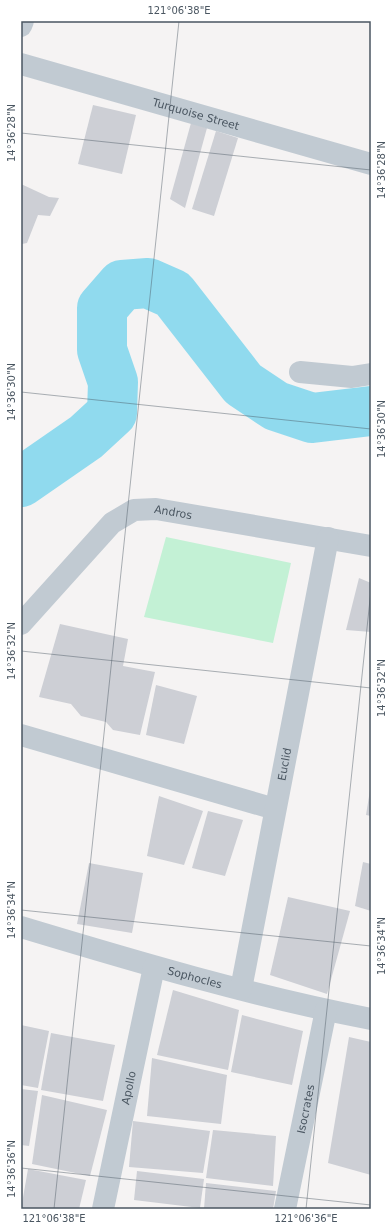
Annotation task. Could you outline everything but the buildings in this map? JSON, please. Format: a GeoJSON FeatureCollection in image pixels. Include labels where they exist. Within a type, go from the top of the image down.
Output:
{"type":"FeatureCollection","features":[{"type":"Feature","properties":{"kind":"street"},"geometry":{"type":"LineString","coordinates":[[21,26],[23,21]]}},
{"type":"Feature","properties":{"kind":"street","name":"Turquoise Street"},"geometry":{"type":"LineString","coordinates":[[21,64],[371,164]]}},
{"type":"Feature","properties":{"kind":"street"},"geometry":{"type":"LineString","coordinates":[[300,372],[352,377],[371,374]]}},
{"type":"Feature","properties":{"kind":"street","name":"Andros"},"geometry":{"type":"LineString","coordinates":[[21,624],[112,523],[134,510],[156,509],[371,546]]}},
{"type":"Feature","properties":{"kind":"street","name":"Euclid"},"geometry":{"type":"LineString","coordinates":[[241,989],[328,538]]}},
{"type":"Feature","properties":{"kind":"street"},"geometry":{"type":"LineString","coordinates":[[21,735],[275,809]]}},
{"type":"Feature","properties":{"kind":"street","name":"Sophocles"},"geometry":{"type":"LineString","coordinates":[[21,927],[154,967],[326,1010],[371,1019]]}},
{"type":"Feature","properties":{"kind":"street","name":"Apollo"},"geometry":{"type":"LineString","coordinates":[[103,1209],[154,967]]}},
{"type":"Feature","properties":{"kind":"street","name":"Isocrates"},"geometry":{"type":"LineString","coordinates":[[285,1209],[326,1010]]}},
{"type":"Feature","properties":{"kind":"green space"},"geometry":{"type":"Polygon","coordinates":[[[166,537],[291,563],[273,643],[144,617],[166,537]]]}},
{"type":"Feature","properties":{"kind":"waterway"},"geometry":{"type":"LineString","coordinates":[[21,482],[86,437],[112,413],[113,382],[102,350],[102,308],[122,285],[148,283],[173,294],[243,384],[276,406],[312,418],[371,411]]}}]}
